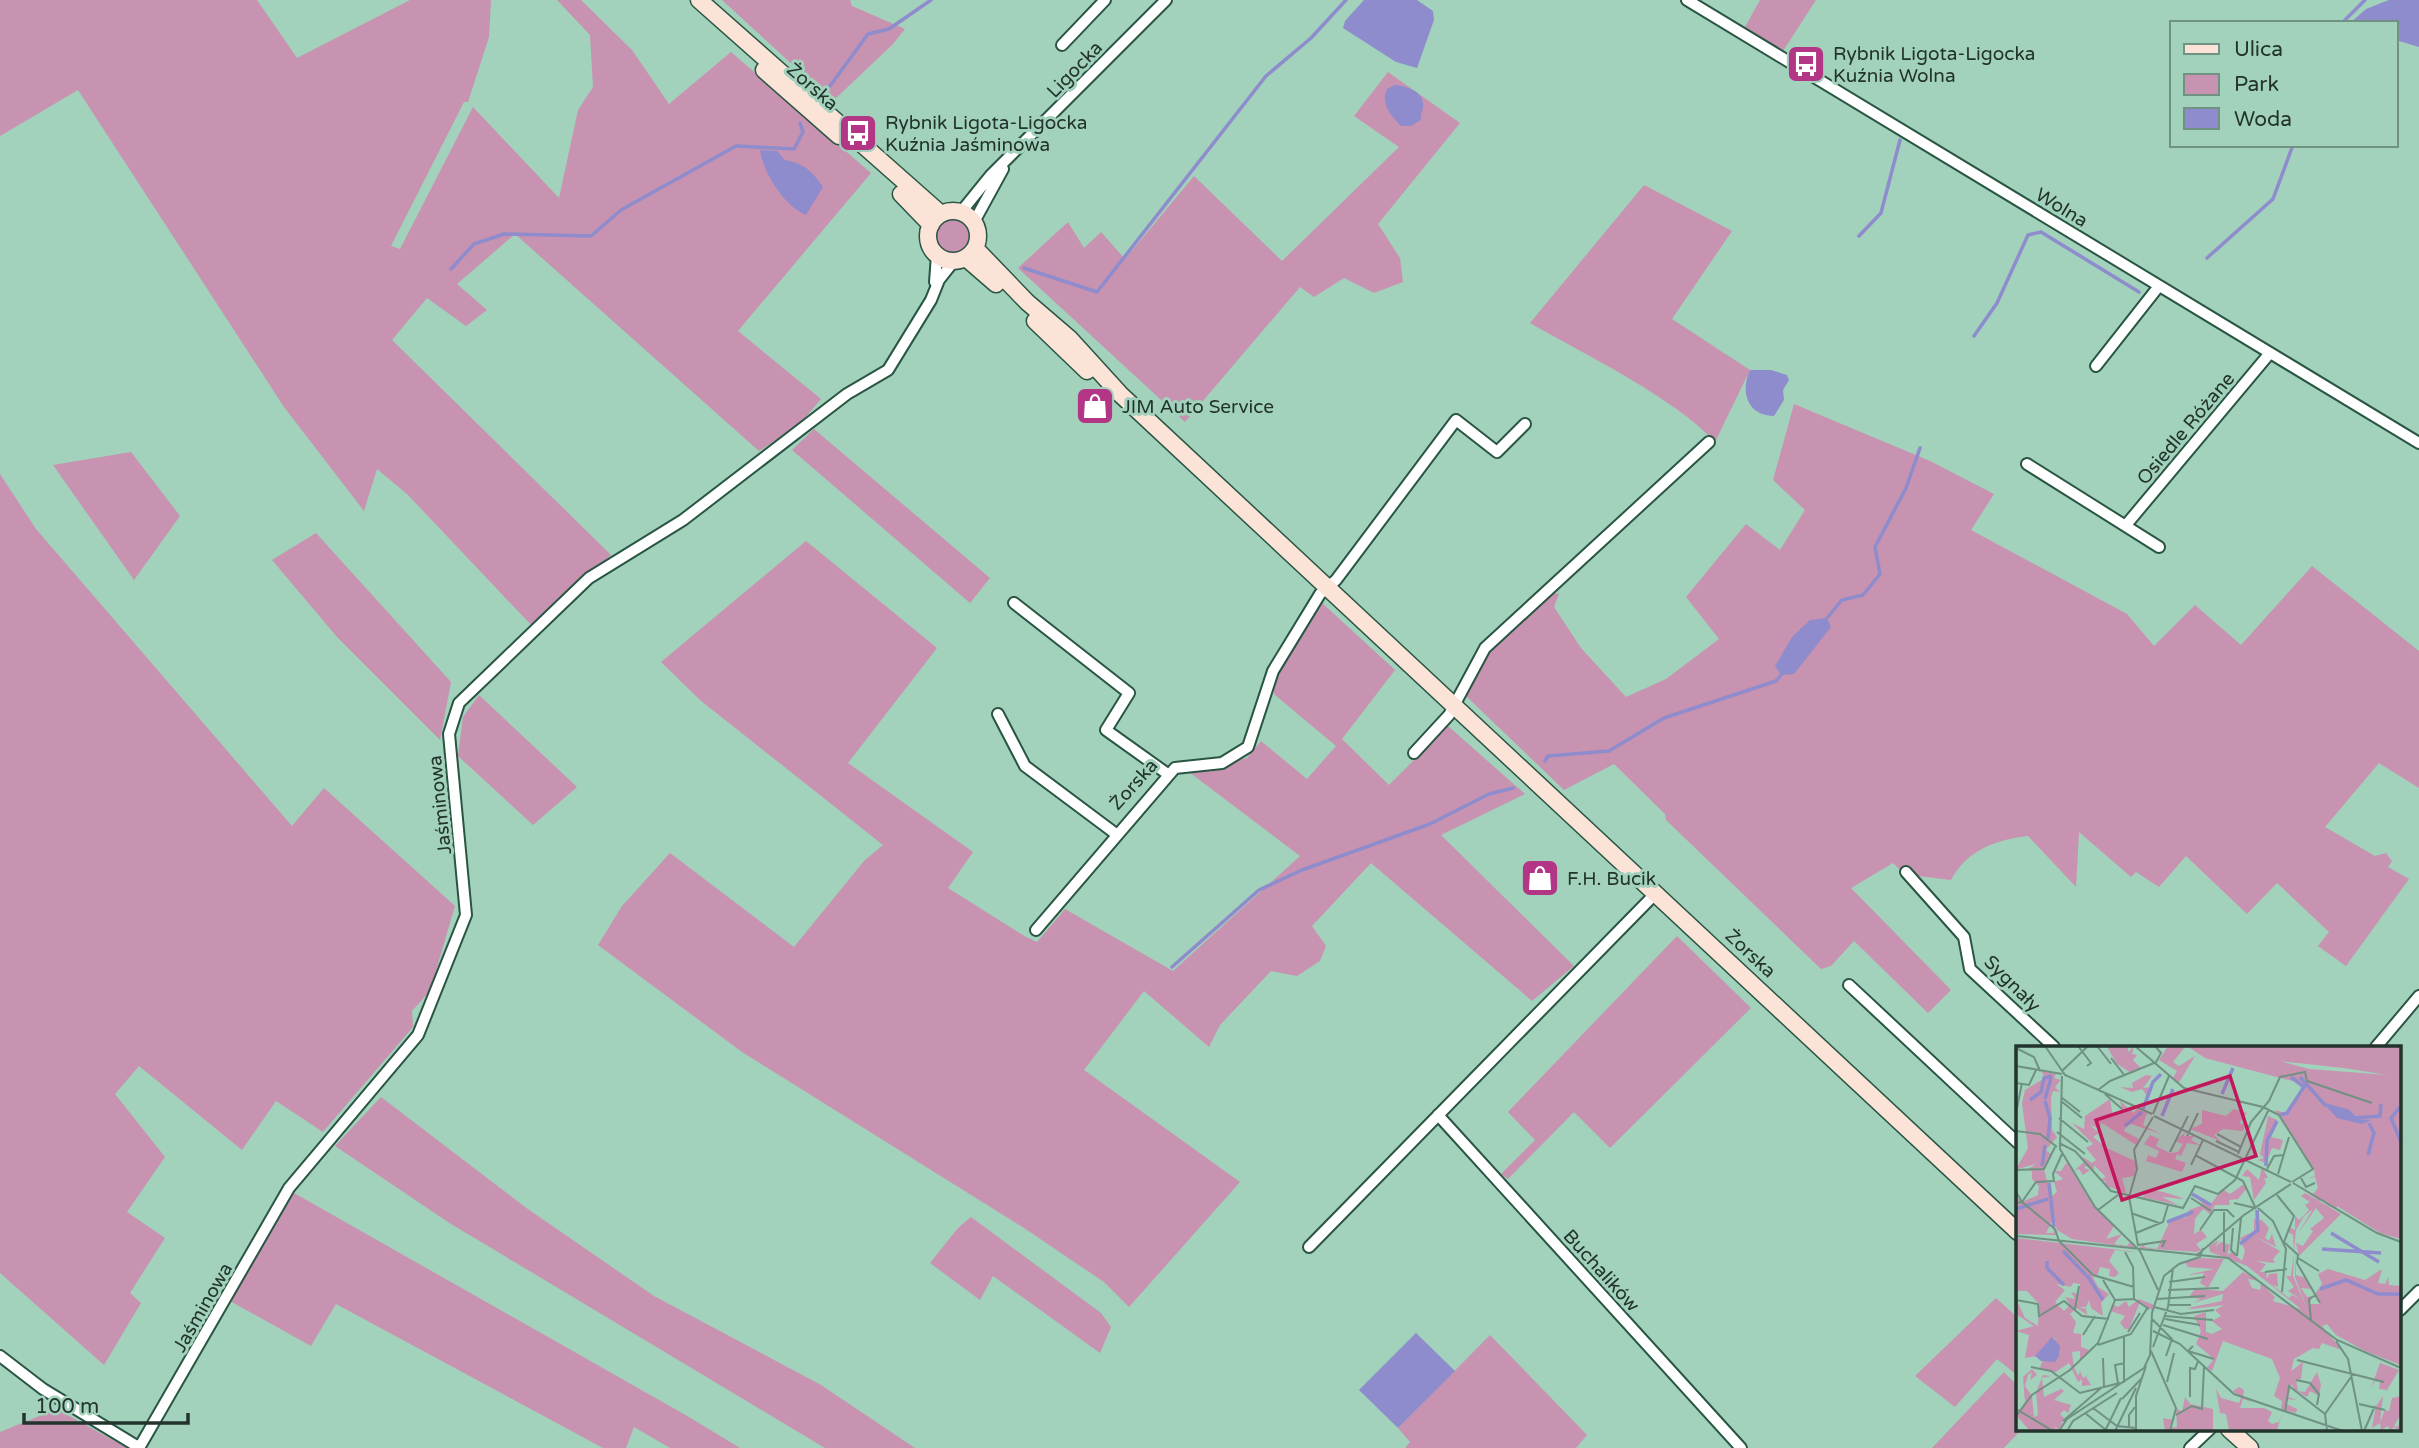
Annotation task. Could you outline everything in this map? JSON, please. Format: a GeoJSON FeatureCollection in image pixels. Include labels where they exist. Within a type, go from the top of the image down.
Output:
{"type":"FeatureCollection","features":[{"type":"Feature","properties":{"kind":"main road","name":"Żorska"},"geometry":{"type":"LineString","coordinates":[[699,0],[734,32],[761,67],[936,220]]}},
{"type":"Feature","properties":{"kind":"main road"},"geometry":{"type":"LineString","coordinates":[[967,217],[978,234],[965,256],[937,255],[928,239],[936,220],[967,217]]}},
{"type":"Feature","properties":{"kind":"main road","name":"Żorska"},"geometry":{"type":"LineString","coordinates":[[965,256],[1084,369],[1121,394],[2016,1229]]}},
{"type":"Feature","properties":{"kind":"main road"},"geometry":{"type":"LineString","coordinates":[[2230,1430],[2250,1448]]}},
{"type":"Feature","properties":{"kind":"street"},"geometry":{"type":"LineString","coordinates":[[1062,45],[1105,0]]}},
{"type":"Feature","properties":{"kind":"street","name":"Ligocka"},"geometry":{"type":"LineString","coordinates":[[967,217],[991,175],[1007,162],[1166,0]]}},
{"type":"Feature","properties":{"kind":"street","name":"Wolna"},"geometry":{"type":"LineString","coordinates":[[1687,0],[2419,443]]}},
{"type":"Feature","properties":{"kind":"street","name":"Jaśminowa"},"geometry":{"type":"LineString","coordinates":[[935,288],[937,255]]}},
{"type":"Feature","properties":{"kind":"street","name":"Jaśminowa"},"geometry":{"type":"LineString","coordinates":[[139,1448],[289,1188],[418,1035],[466,915],[449,734],[459,703],[589,579],[683,520],[846,394],[888,370],[935,288],[965,256]]}},
{"type":"Feature","properties":{"kind":"street"},"geometry":{"type":"LineString","coordinates":[[2096,366],[2160,286]]}},
{"type":"Feature","properties":{"kind":"street","name":"Osiedle Różane"},"geometry":{"type":"LineString","coordinates":[[2126,525],[2270,353]]}},
{"type":"Feature","properties":{"kind":"street"},"geometry":{"type":"LineString","coordinates":[[1328,587],[1456,420],[1497,452],[1525,424]]}},
{"type":"Feature","properties":{"kind":"street"},"geometry":{"type":"LineString","coordinates":[[1414,753],[1455,706],[1485,648],[1709,442]]}},
{"type":"Feature","properties":{"kind":"street"},"geometry":{"type":"LineString","coordinates":[[2027,464],[2159,547]]}},
{"type":"Feature","properties":{"kind":"street","name":"Żorska"},"geometry":{"type":"LineString","coordinates":[[1036,930],[1175,768],[1222,763],[1248,747],[1273,671],[1320,594],[1328,587]]}},
{"type":"Feature","properties":{"kind":"street"},"geometry":{"type":"LineString","coordinates":[[1014,603],[1129,693],[1106,730],[1169,775]]}},
{"type":"Feature","properties":{"kind":"street"},"geometry":{"type":"LineString","coordinates":[[998,714],[1025,766],[1116,834]]}},
{"type":"Feature","properties":{"kind":"street","name":"Sygnały"},"geometry":{"type":"LineString","coordinates":[[1906,872],[1964,937],[1970,969],[2053,1046]]}},
{"type":"Feature","properties":{"kind":"street"},"geometry":{"type":"LineString","coordinates":[[1309,1247],[1656,893]]}},
{"type":"Feature","properties":{"kind":"street"},"geometry":{"type":"LineString","coordinates":[[1849,985],[2016,1141]]}},
{"type":"Feature","properties":{"kind":"street"},"geometry":{"type":"LineString","coordinates":[[2377,1046],[2419,996]]}},
{"type":"Feature","properties":{"kind":"street","name":"Buchalików"},"geometry":{"type":"LineString","coordinates":[[1438,1115],[1741,1448]]}},
{"type":"Feature","properties":{"kind":"street"},"geometry":{"type":"LineString","coordinates":[[2402,1308],[2419,1291]]}},
{"type":"Feature","properties":{"kind":"street"},"geometry":{"type":"LineString","coordinates":[[0,1356],[43,1389],[139,1448]]}},
{"type":"Feature","properties":{"kind":"street"},"geometry":{"type":"LineString","coordinates":[[2190,1448],[2209,1430]]}},
{"type":"Feature","properties":{"kind":"green space"},"geometry":{"type":"Polygon","coordinates":[[[0,0],[257,0],[297,58],[410,0],[491,0],[489,37],[468,102],[464,102],[391,246],[400,249],[473,107],[559,198],[578,110],[593,87],[590,35],[557,0],[581,0],[632,50],[669,104],[731,52],[871,173],[738,331],[821,399],[798,426],[759,451],[515,234],[457,284],[487,310],[466,326],[427,298],[392,340],[611,555],[533,627],[407,494],[377,469],[364,511],[284,407],[78,90],[0,136],[0,0]]]}},
{"type":"Feature","properties":{"kind":"green space"},"geometry":{"type":"Polygon","coordinates":[[[722,0],[850,0],[852,6],[905,29],[892,45],[835,99],[829,98],[722,0]]]}},
{"type":"Feature","properties":{"kind":"green space"},"geometry":{"type":"Polygon","coordinates":[[[1760,0],[1816,0],[1783,51],[1745,27],[1760,0]]]}},
{"type":"Feature","properties":{"kind":"green space"},"geometry":{"type":"Polygon","coordinates":[[[1388,72],[1460,123],[1378,224],[1400,258],[1403,282],[1374,293],[1344,278],[1314,297],[1300,287],[1185,422],[1018,268],[1068,222],[1084,248],[1101,232],[1125,259],[1194,176],[1282,261],[1399,147],[1354,116],[1388,72]]]}},
{"type":"Feature","properties":{"kind":"green space"},"geometry":{"type":"Polygon","coordinates":[[[1644,185],[1732,231],[1672,319],[1750,370],[1715,442],[1677,409],[1653,393],[1530,323],[1644,185]]]}},
{"type":"Feature","properties":{"kind":"green space"},"geometry":{"type":"Polygon","coordinates":[[[954,219],[966,224],[971,236],[966,248],[954,253],[942,248],[937,236],[942,224],[954,219]]]}},
{"type":"Feature","properties":{"kind":"green space"},"geometry":{"type":"Polygon","coordinates":[[[1794,404],[1930,461],[1994,494],[1971,530],[2127,614],[2154,646],[2195,605],[2241,645],[2312,566],[2419,651],[2419,788],[2379,763],[2325,827],[2375,856],[2386,853],[2392,861],[2388,867],[2409,879],[2346,966],[2318,946],[2329,932],[2277,883],[2247,914],[2186,856],[2159,887],[2136,872],[2131,877],[2079,832],[2076,887],[2028,836],[2004,840],[1983,848],[1965,861],[1951,880],[1918,876],[1910,866],[1900,870],[1893,863],[1851,888],[1951,990],[1928,1013],[1854,941],[1831,966],[1821,969],[1666,820],[1665,814],[1614,764],[1564,790],[1466,696],[1488,652],[1553,593],[1559,594],[1554,607],[1581,648],[1626,697],[1666,679],[1719,639],[1686,597],[1746,524],[1780,550],[1805,510],[1773,480],[1794,404]]]}},
{"type":"Feature","properties":{"kind":"green space"},"geometry":{"type":"Polygon","coordinates":[[[814,429],[990,578],[970,603],[792,450],[814,429]]]}},
{"type":"Feature","properties":{"kind":"green space"},"geometry":{"type":"Polygon","coordinates":[[[131,452],[180,516],[134,580],[53,465],[131,452]]]}},
{"type":"Feature","properties":{"kind":"green space"},"geometry":{"type":"Polygon","coordinates":[[[0,474],[36,529],[292,826],[324,788],[455,906],[430,991],[412,1011],[413,1027],[323,1132],[276,1101],[242,1150],[139,1066],[115,1094],[165,1157],[127,1212],[165,1238],[130,1293],[141,1303],[104,1365],[0,1273],[0,474]]]}},
{"type":"Feature","properties":{"kind":"green space"},"geometry":{"type":"Polygon","coordinates":[[[316,533],[451,682],[440,740],[337,637],[272,560],[316,533]]]}},
{"type":"Feature","properties":{"kind":"green space"},"geometry":{"type":"Polygon","coordinates":[[[806,541],[937,648],[848,763],[973,852],[948,888],[1026,937],[1037,942],[1065,909],[1173,971],[1300,856],[1189,772],[1247,758],[1261,741],[1307,779],[1336,746],[1275,695],[1269,684],[1321,602],[1395,670],[1342,739],[1389,785],[1448,726],[1525,794],[1441,835],[1574,966],[1532,1001],[1371,863],[1312,926],[1326,946],[1320,961],[1297,976],[1271,971],[1220,1025],[1209,1047],[1144,991],[1084,1070],[1240,1182],[1129,1307],[1104,1282],[1024,1228],[742,1052],[598,945],[622,906],[670,853],[794,947],[864,861],[883,845],[700,700],[661,662],[806,541]]]}},
{"type":"Feature","properties":{"kind":"green space"},"geometry":{"type":"Polygon","coordinates":[[[479,695],[577,787],[533,825],[458,756],[463,717],[479,695]]]}},
{"type":"Feature","properties":{"kind":"green space"},"geometry":{"type":"Polygon","coordinates":[[[1677,936],[1751,1008],[1610,1148],[1574,1112],[1508,1179],[1501,1174],[1535,1140],[1508,1112],[1677,936]]]}},
{"type":"Feature","properties":{"kind":"green space"},"geometry":{"type":"Polygon","coordinates":[[[381,1097],[525,1207],[654,1296],[821,1385],[915,1448],[825,1448],[451,1224],[335,1146],[381,1097]]]}},
{"type":"Feature","properties":{"kind":"green space"},"geometry":{"type":"Polygon","coordinates":[[[294,1193],[740,1448],[670,1448],[634,1427],[626,1448],[603,1448],[336,1304],[311,1346],[230,1301],[294,1193]]]}},
{"type":"Feature","properties":{"kind":"green space"},"geometry":{"type":"Polygon","coordinates":[[[971,1217],[1101,1313],[1111,1327],[1100,1353],[993,1276],[980,1300],[930,1263],[958,1228],[971,1217]]]}},
{"type":"Feature","properties":{"kind":"green space"},"geometry":{"type":"Polygon","coordinates":[[[1996,1298],[2016,1316],[2016,1374],[1997,1359],[1955,1407],[1915,1376],[1996,1298]]]}},
{"type":"Feature","properties":{"kind":"green space"},"geometry":{"type":"Polygon","coordinates":[[[1490,1335],[1587,1435],[1576,1448],[1405,1448],[1410,1442],[1398,1428],[1490,1335]]]}},
{"type":"Feature","properties":{"kind":"green space"},"geometry":{"type":"Polygon","coordinates":[[[2004,1372],[2016,1384],[2016,1430],[2021,1430],[2004,1448],[1932,1448],[2004,1372]]]}},
{"type":"Feature","properties":{"kind":"green space"},"geometry":{"type":"Polygon","coordinates":[[[57,1409],[127,1448],[0,1448],[0,1432],[57,1409]]]}},
{"type":"Feature","properties":{"kind":"water"},"geometry":{"type":"Polygon","coordinates":[[[1364,0],[1417,0],[1433,11],[1434,20],[1417,68],[1396,62],[1343,28],[1345,21],[1364,0]]]}},
{"type":"Feature","properties":{"kind":"water"},"geometry":{"type":"Polygon","coordinates":[[[2389,0],[2419,0],[2419,47],[2398,41],[2398,21],[2352,21],[2366,9],[2389,0]]]}},
{"type":"Feature","properties":{"kind":"water"},"geometry":{"type":"Polygon","coordinates":[[[1395,85],[1413,90],[1422,99],[1421,120],[1411,126],[1401,126],[1390,114],[1386,104],[1387,89],[1395,85]]]}},
{"type":"Feature","properties":{"kind":"water"},"geometry":{"type":"Polygon","coordinates":[[[760,150],[777,151],[785,160],[798,163],[812,173],[823,187],[806,215],[790,204],[776,187],[765,168],[760,150]]]}},
{"type":"Feature","properties":{"kind":"water"},"geometry":{"type":"Polygon","coordinates":[[[1750,370],[1771,370],[1787,375],[1789,380],[1783,390],[1784,400],[1774,416],[1757,412],[1748,401],[1746,386],[1750,370]]]}},
{"type":"Feature","properties":{"kind":"water"},"geometry":{"type":"Polygon","coordinates":[[[1827,618],[1831,627],[1794,674],[1781,675],[1775,666],[1792,637],[1810,620],[1827,618]]]}},
{"type":"Feature","properties":{"kind":"water"},"geometry":{"type":"Polygon","coordinates":[[[1416,1333],[1455,1371],[1398,1428],[1359,1390],[1416,1333]]]}},
{"type":"Feature","properties":{"kind":"waterway"},"geometry":{"type":"LineString","coordinates":[[827,90],[868,34],[889,29],[931,0]]}},
{"type":"Feature","properties":{"kind":"waterway"},"geometry":{"type":"LineString","coordinates":[[1024,268],[1097,292],[1266,76],[1311,38],[1346,0]]}},
{"type":"Feature","properties":{"kind":"waterway"},"geometry":{"type":"LineString","coordinates":[[2344,21],[2365,0]]}},
{"type":"Feature","properties":{"kind":"waterway"},"geometry":{"type":"LineString","coordinates":[[451,269],[474,244],[504,234],[591,236],[621,210],[736,146],[794,149],[803,132],[800,123]]}},
{"type":"Feature","properties":{"kind":"waterway"},"geometry":{"type":"LineString","coordinates":[[1859,236],[1881,213],[1900,140]]}},
{"type":"Feature","properties":{"kind":"waterway"},"geometry":{"type":"LineString","coordinates":[[2207,258],[2273,199],[2292,147]]}},
{"type":"Feature","properties":{"kind":"waterway"},"geometry":{"type":"LineString","coordinates":[[1974,336],[1997,303],[2028,235],[2041,232],[2139,292]]}},
{"type":"Feature","properties":{"kind":"waterway"},"geometry":{"type":"LineString","coordinates":[[1827,618],[1842,600],[1863,595],[1880,574],[1875,547],[1906,488],[1920,448]]}},
{"type":"Feature","properties":{"kind":"waterway"},"geometry":{"type":"LineString","coordinates":[[1545,761],[1548,756],[1609,751],[1664,718],[1776,681],[1781,675]]}},
{"type":"Feature","properties":{"kind":"waterway"},"geometry":{"type":"LineString","coordinates":[[1172,967],[1259,890],[1302,870],[1430,824],[1489,794],[1513,788]]}},
{"type":"Feature","properties":{"kind":"place","name":"Rybnik Ligota-Ligocka Kuźnia Wolna"},"geometry":{"type":"Point","coordinates":[1806,64]}},
{"type":"Feature","properties":{"kind":"place","name":"Rybnik Ligota-Ligocka Kuźnia Jaśminowa"},"geometry":{"type":"Point","coordinates":[858,133]}},
{"type":"Feature","properties":{"kind":"place","name":"JIM Auto Service"},"geometry":{"type":"Point","coordinates":[1095,406]}},
{"type":"Feature","properties":{"kind":"place","name":"F.H. Bucik"},"geometry":{"type":"Point","coordinates":[1540,878]}}]}
